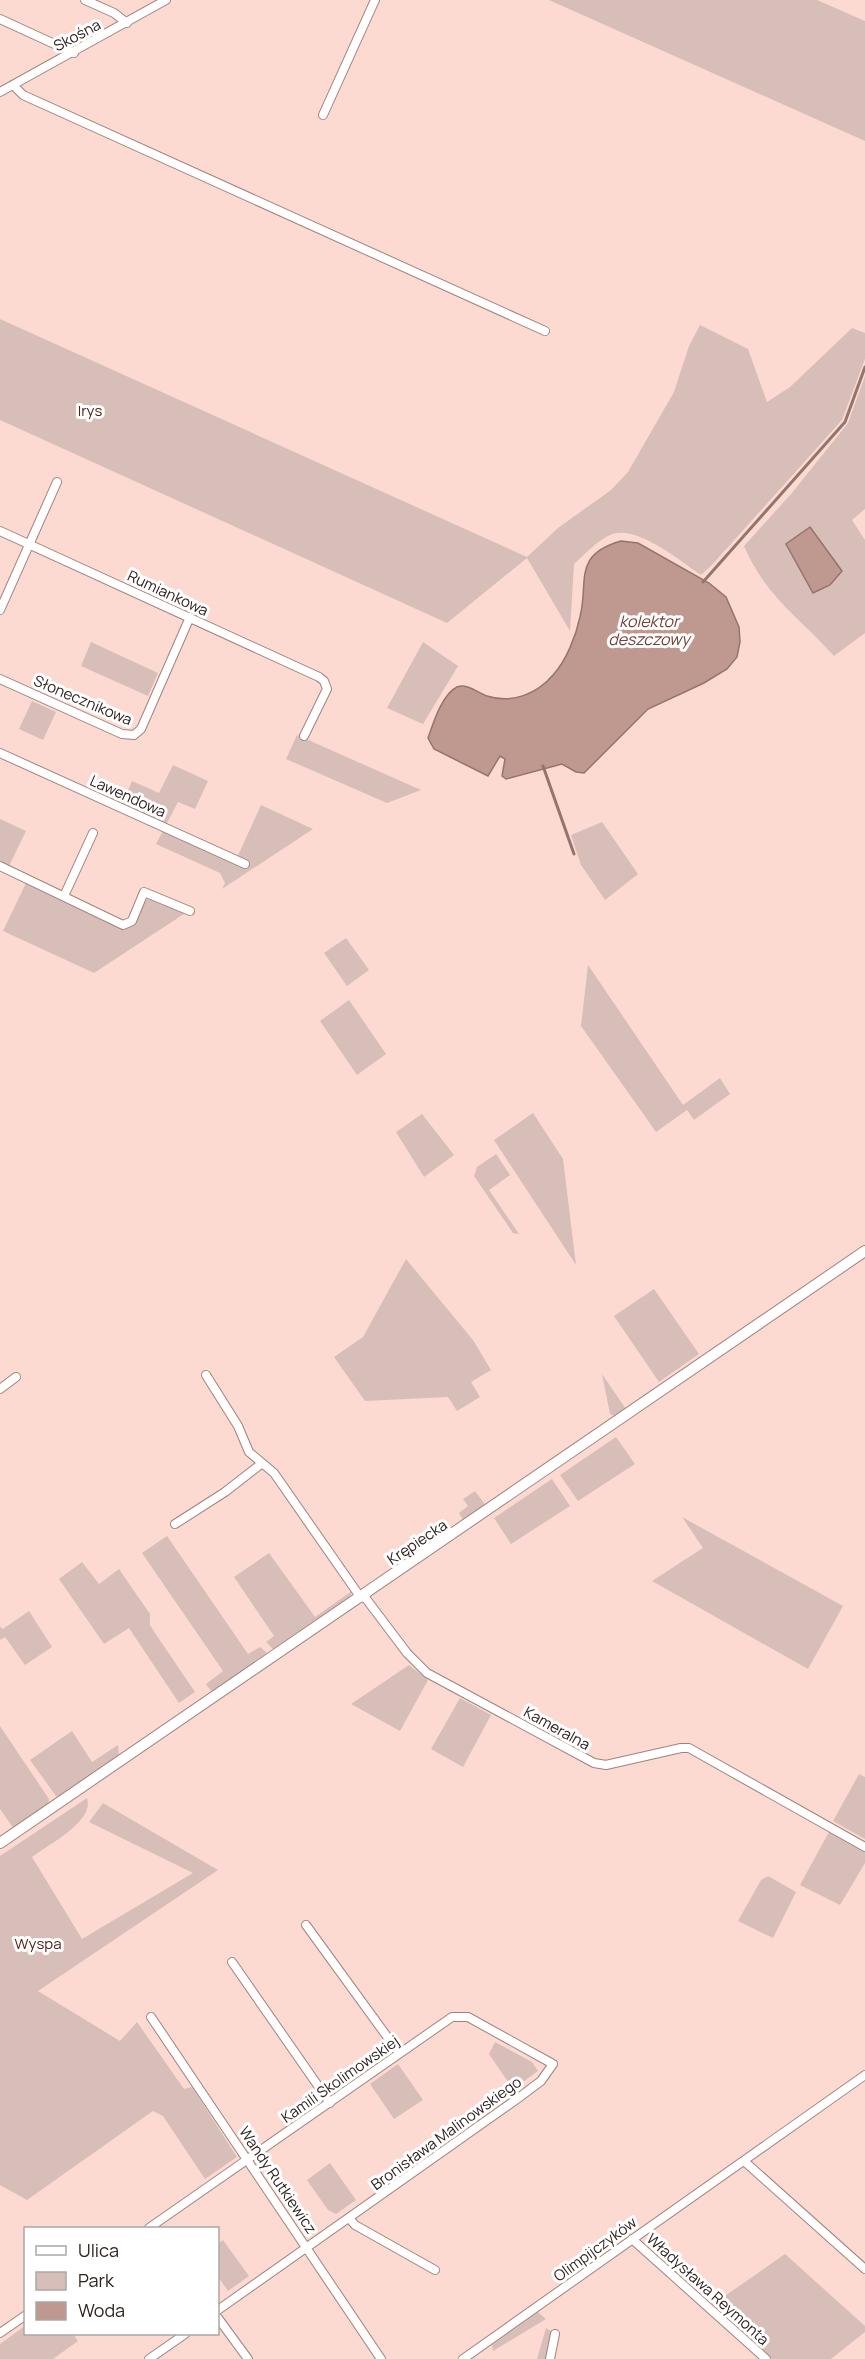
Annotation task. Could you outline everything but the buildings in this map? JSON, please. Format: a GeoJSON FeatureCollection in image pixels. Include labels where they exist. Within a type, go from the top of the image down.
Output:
{"type":"FeatureCollection","features":[{"type":"Feature","properties":{"kind":"street"},"geometry":{"type":"LineString","coordinates":[[85,0],[114,13],[127,23]]}},
{"type":"Feature","properties":{"kind":"street","name":"Skośna"},"geometry":{"type":"LineString","coordinates":[[0,92],[166,0]]}},
{"type":"Feature","properties":{"kind":"street"},"geometry":{"type":"LineString","coordinates":[[323,115],[375,0]]}},
{"type":"Feature","properties":{"kind":"street"},"geometry":{"type":"LineString","coordinates":[[0,19],[74,53]]}},
{"type":"Feature","properties":{"kind":"street"},"geometry":{"type":"LineString","coordinates":[[13,85],[23,95],[545,331]]}},
{"type":"Feature","properties":{"kind":"street"},"geometry":{"type":"LineString","coordinates":[[0,610],[57,482]]}},
{"type":"Feature","properties":{"kind":"street","name":"Rumiankowa"},"geometry":{"type":"LineString","coordinates":[[0,531],[314,674],[324,681],[327,689],[304,736]]}},
{"type":"Feature","properties":{"kind":"street","name":"Słonecznikowa"},"geometry":{"type":"LineString","coordinates":[[0,679],[122,734],[134,735],[141,729],[190,617]]}},
{"type":"Feature","properties":{"kind":"street","name":"Lawendowa"},"geometry":{"type":"LineString","coordinates":[[0,753],[245,864]]}},
{"type":"Feature","properties":{"kind":"street"},"geometry":{"type":"LineString","coordinates":[[64,896],[93,833]]}},
{"type":"Feature","properties":{"kind":"street"},"geometry":{"type":"LineString","coordinates":[[0,866],[123,925],[132,921],[144,892],[190,911]]}},
{"type":"Feature","properties":{"kind":"street","name":"Krępiecka"},"geometry":{"type":"LineString","coordinates":[[0,1843],[865,1251]]}},
{"type":"Feature","properties":{"kind":"street","name":"Kameralna"},"geometry":{"type":"LineString","coordinates":[[206,1375],[238,1426],[249,1452],[274,1473],[362,1597],[407,1653],[427,1673],[567,1750],[600,1765],[689,1748],[865,1847]]}},
{"type":"Feature","properties":{"kind":"street"},"geometry":{"type":"LineString","coordinates":[[0,1389],[16,1377]]}},
{"type":"Feature","properties":{"kind":"street"},"geometry":{"type":"LineString","coordinates":[[176,1524],[225,1492],[261,1464]]}},
{"type":"Feature","properties":{"kind":"street"},"geometry":{"type":"LineString","coordinates":[[306,1925],[399,2053]]}},
{"type":"Feature","properties":{"kind":"street"},"geometry":{"type":"LineString","coordinates":[[232,1962],[330,2103]]}},
{"type":"Feature","properties":{"kind":"street","name":"Kamili Skolimowskiej"},"geometry":{"type":"LineString","coordinates":[[152,2227],[446,2020],[463,2015],[553,2064]]}},
{"type":"Feature","properties":{"kind":"street","name":"Wandy Rutkiewicz"},"geometry":{"type":"LineString","coordinates":[[151,2017],[381,2359]]}},
{"type":"Feature","properties":{"kind":"street","name":"Bronisława Malinowskiego"},"geometry":{"type":"LineString","coordinates":[[219,2309],[350,2219],[541,2081],[553,2064]]}},
{"type":"Feature","properties":{"kind":"street","name":"Olimpijczyków"},"geometry":{"type":"LineString","coordinates":[[463,2359],[865,2075]]}},
{"type":"Feature","properties":{"kind":"street"},"geometry":{"type":"LineString","coordinates":[[744,2161],[865,2269]]}},
{"type":"Feature","properties":{"kind":"street"},"geometry":{"type":"LineString","coordinates":[[350,2219],[355,2225],[435,2270]]}},
{"type":"Feature","properties":{"kind":"street","name":"Władysława Reymonta"},"geometry":{"type":"LineString","coordinates":[[632,2239],[766,2359]]}},
{"type":"Feature","properties":{"kind":"street"},"geometry":{"type":"LineString","coordinates":[[0,2333],[24,2316]]}},
{"type":"Feature","properties":{"kind":"street"},"geometry":{"type":"LineString","coordinates":[[219,2319],[248,2359]]}},
{"type":"Feature","properties":{"kind":"street"},"geometry":{"type":"LineString","coordinates":[[550,2359],[555,2334]]}},
{"type":"Feature","properties":{"kind":"street"},"geometry":{"type":"LineString","coordinates":[[149,2359],[184,2335]]}},
{"type":"Feature","properties":{"kind":"green space"},"geometry":{"type":"Polygon","coordinates":[[[549,0],[817,0],[865,21],[865,141],[549,0]]]}},
{"type":"Feature","properties":{"kind":"green space","name":"Irys"},"geometry":{"type":"Polygon","coordinates":[[[0,319],[527,557],[558,528],[611,490],[628,472],[674,392],[689,346],[700,325],[748,349],[767,402],[790,387],[852,328],[865,333],[865,359],[842,420],[711,566],[701,575],[670,553],[644,539],[632,534],[610,535],[574,564],[570,631],[527,558],[447,623],[0,420],[0,319]]]}},
{"type":"Feature","properties":{"kind":"green space"},"geometry":{"type":"Polygon","coordinates":[[[865,376],[865,509],[852,520],[865,540],[865,633],[834,656],[773,593],[762,579],[744,546],[791,494],[848,423],[865,376]]]}},
{"type":"Feature","properties":{"kind":"green space"},"geometry":{"type":"Polygon","coordinates":[[[91,642],[158,673],[148,696],[81,666],[91,642]]]}},
{"type":"Feature","properties":{"kind":"green space"},"geometry":{"type":"Polygon","coordinates":[[[423,642],[458,666],[423,724],[387,708],[423,642]]]}},
{"type":"Feature","properties":{"kind":"green space"},"geometry":{"type":"Polygon","coordinates":[[[32,701],[56,712],[43,740],[19,729],[32,701]]]}},
{"type":"Feature","properties":{"kind":"green space"},"geometry":{"type":"Polygon","coordinates":[[[297,735],[421,790],[387,803],[286,759],[297,735]]]}},
{"type":"Feature","properties":{"kind":"green space"},"geometry":{"type":"Polygon","coordinates":[[[173,765],[208,781],[195,809],[178,802],[166,825],[122,805],[132,781],[159,793],[173,765]]]}},
{"type":"Feature","properties":{"kind":"green space"},"geometry":{"type":"Polygon","coordinates":[[[261,805],[313,829],[222,889],[225,883],[220,873],[156,844],[164,829],[235,862],[261,805]]]}},
{"type":"Feature","properties":{"kind":"green space"},"geometry":{"type":"Polygon","coordinates":[[[0,819],[26,831],[9,866],[0,862],[0,819]]]}},
{"type":"Feature","properties":{"kind":"green space"},"geometry":{"type":"Polygon","coordinates":[[[602,822],[638,874],[605,900],[581,865],[571,835],[602,822]]]}},
{"type":"Feature","properties":{"kind":"green space"},"geometry":{"type":"Polygon","coordinates":[[[26,883],[126,928],[144,901],[150,898],[187,912],[94,973],[3,931],[26,883]]]}},
{"type":"Feature","properties":{"kind":"green space"},"geometry":{"type":"Polygon","coordinates":[[[346,938],[369,970],[347,986],[324,953],[346,938]]]}},
{"type":"Feature","properties":{"kind":"green space"},"geometry":{"type":"Polygon","coordinates":[[[588,965],[683,1105],[720,1078],[730,1094],[694,1120],[687,1110],[656,1132],[581,1026],[588,965]]]}},
{"type":"Feature","properties":{"kind":"green space"},"geometry":{"type":"Polygon","coordinates":[[[349,1000],[386,1054],[357,1075],[320,1021],[349,1000]]]}},
{"type":"Feature","properties":{"kind":"green space"},"geometry":{"type":"Polygon","coordinates":[[[533,1113],[563,1159],[576,1265],[494,1140],[533,1113]]]}},
{"type":"Feature","properties":{"kind":"green space"},"geometry":{"type":"Polygon","coordinates":[[[422,1114],[454,1155],[424,1177],[396,1132],[422,1114]]]}},
{"type":"Feature","properties":{"kind":"green space"},"geometry":{"type":"Polygon","coordinates":[[[496,1154],[510,1175],[489,1190],[519,1234],[513,1233],[474,1176],[477,1167],[496,1154]]]}},
{"type":"Feature","properties":{"kind":"green space"},"geometry":{"type":"Polygon","coordinates":[[[406,1259],[473,1340],[491,1370],[471,1382],[480,1397],[457,1411],[448,1397],[365,1401],[334,1357],[363,1337],[406,1259]]]}},
{"type":"Feature","properties":{"kind":"green space"},"geometry":{"type":"Polygon","coordinates":[[[654,1289],[699,1354],[659,1382],[614,1316],[654,1289]]]}},
{"type":"Feature","properties":{"kind":"green space"},"geometry":{"type":"Polygon","coordinates":[[[602,1374],[626,1409],[615,1416],[610,1414],[602,1374]]]}},
{"type":"Feature","properties":{"kind":"green space"},"geometry":{"type":"Polygon","coordinates":[[[616,1437],[635,1464],[578,1501],[560,1475],[616,1437]]]}},
{"type":"Feature","properties":{"kind":"green space"},"geometry":{"type":"Polygon","coordinates":[[[552,1479],[570,1506],[511,1544],[494,1518],[552,1479]]]}},
{"type":"Feature","properties":{"kind":"green space"},"geometry":{"type":"Polygon","coordinates":[[[475,1491],[487,1507],[463,1520],[459,1513],[468,1506],[463,1499],[475,1491]]]}},
{"type":"Feature","properties":{"kind":"green space"},"geometry":{"type":"Polygon","coordinates":[[[682,1517],[843,1606],[808,1669],[652,1581],[703,1548],[682,1517]]]}},
{"type":"Feature","properties":{"kind":"green space"},"geometry":{"type":"Polygon","coordinates":[[[167,1536],[248,1654],[260,1647],[267,1653],[217,1690],[211,1691],[206,1684],[223,1671],[142,1553],[167,1536]]]}},
{"type":"Feature","properties":{"kind":"green space"},"geometry":{"type":"Polygon","coordinates":[[[269,1553],[315,1617],[352,1591],[349,1600],[274,1650],[266,1642],[274,1636],[234,1577],[269,1553]]]}},
{"type":"Feature","properties":{"kind":"green space"},"geometry":{"type":"Polygon","coordinates":[[[82,1562],[99,1584],[119,1569],[150,1614],[150,1625],[195,1692],[179,1703],[129,1628],[104,1644],[59,1579],[82,1562]]]}},
{"type":"Feature","properties":{"kind":"green space"},"geometry":{"type":"Polygon","coordinates":[[[29,1611],[52,1647],[25,1665],[5,1637],[0,1640],[0,1627],[3,1629],[29,1611]]]}},
{"type":"Feature","properties":{"kind":"green space"},"geometry":{"type":"Polygon","coordinates":[[[409,1665],[428,1680],[400,1731],[351,1704],[409,1665]]]}},
{"type":"Feature","properties":{"kind":"green space"},"geometry":{"type":"Polygon","coordinates":[[[460,1698],[491,1715],[463,1767],[431,1749],[460,1698]]]}},
{"type":"Feature","properties":{"kind":"green space"},"geometry":{"type":"Polygon","coordinates":[[[0,1726],[49,1799],[48,1805],[14,1829],[0,1809],[0,1726]]]}},
{"type":"Feature","properties":{"kind":"green space"},"geometry":{"type":"Polygon","coordinates":[[[72,1731],[92,1762],[118,1745],[119,1757],[62,1796],[56,1796],[30,1760],[72,1731]]]}},
{"type":"Feature","properties":{"kind":"green space"},"geometry":{"type":"Polygon","coordinates":[[[859,1774],[865,1777],[865,1839],[833,1821],[859,1774]]]}},
{"type":"Feature","properties":{"kind":"green space","name":"Wyspa"},"geometry":{"type":"Polygon","coordinates":[[[87,1798],[88,1807],[78,1823],[32,1857],[82,1939],[193,1873],[89,1822],[103,1803],[218,1870],[38,1991],[120,2041],[137,2022],[184,2089],[192,2087],[237,2157],[205,2179],[163,2116],[153,2111],[27,2200],[0,2185],[0,1856],[87,1798]]]}},
{"type":"Feature","properties":{"kind":"green space"},"geometry":{"type":"Polygon","coordinates":[[[829,1832],[865,1851],[865,1863],[840,1905],[800,1885],[829,1832]]]}},
{"type":"Feature","properties":{"kind":"green space"},"geometry":{"type":"Polygon","coordinates":[[[768,1876],[796,1892],[773,1938],[738,1921],[761,1880],[768,1876]]]}},
{"type":"Feature","properties":{"kind":"green space"},"geometry":{"type":"Polygon","coordinates":[[[495,2042],[532,2062],[538,2071],[513,2089],[489,2054],[495,2042]]]}},
{"type":"Feature","properties":{"kind":"green space"},"geometry":{"type":"Polygon","coordinates":[[[398,2064],[423,2100],[394,2119],[370,2084],[398,2064]]]}},
{"type":"Feature","properties":{"kind":"green space"},"geometry":{"type":"Polygon","coordinates":[[[330,2163],[356,2200],[336,2214],[328,2210],[307,2180],[330,2163]]]}},
{"type":"Feature","properties":{"kind":"green space"},"geometry":{"type":"Polygon","coordinates":[[[223,2240],[249,2276],[228,2291],[219,2278],[219,2243],[223,2240]]]}},
{"type":"Feature","properties":{"kind":"green space"},"geometry":{"type":"Polygon","coordinates":[[[785,2254],[865,2326],[865,2332],[831,2359],[772,2359],[712,2305],[785,2254]]]}},
{"type":"Feature","properties":{"kind":"green space"},"geometry":{"type":"Polygon","coordinates":[[[538,2312],[546,2319],[493,2351],[492,2345],[538,2312]]]}},
{"type":"Feature","properties":{"kind":"green space"},"geometry":{"type":"Polygon","coordinates":[[[24,2327],[24,2335],[74,2335],[78,2341],[53,2359],[0,2359],[0,2344],[24,2327]]]}},
{"type":"Feature","properties":{"kind":"green space"},"geometry":{"type":"Polygon","coordinates":[[[546,2328],[552,2332],[546,2359],[537,2359],[546,2328]]]}},
{"type":"Feature","properties":{"kind":"water"},"geometry":{"type":"Polygon","coordinates":[[[810,527],[842,571],[830,585],[813,593],[786,544],[810,527]]]}},
{"type":"Feature","properties":{"kind":"water","name":"kolektor deszczowy"},"geometry":{"type":"Polygon","coordinates":[[[621,541],[638,543],[709,583],[726,597],[739,627],[740,642],[737,657],[727,669],[704,683],[648,709],[584,773],[576,772],[562,764],[506,779],[502,776],[505,759],[500,756],[488,776],[434,749],[428,738],[439,710],[447,696],[457,687],[469,687],[487,696],[506,699],[523,696],[547,682],[566,656],[576,632],[589,562],[595,554],[621,541]]]}},
{"type":"Feature","properties":{"kind":"waterway"},"geometry":{"type":"LineString","coordinates":[[703,582],[845,422],[865,367]]}},
{"type":"Feature","properties":{"kind":"waterway"},"geometry":{"type":"LineString","coordinates":[[543,766],[574,854]]}}]}
